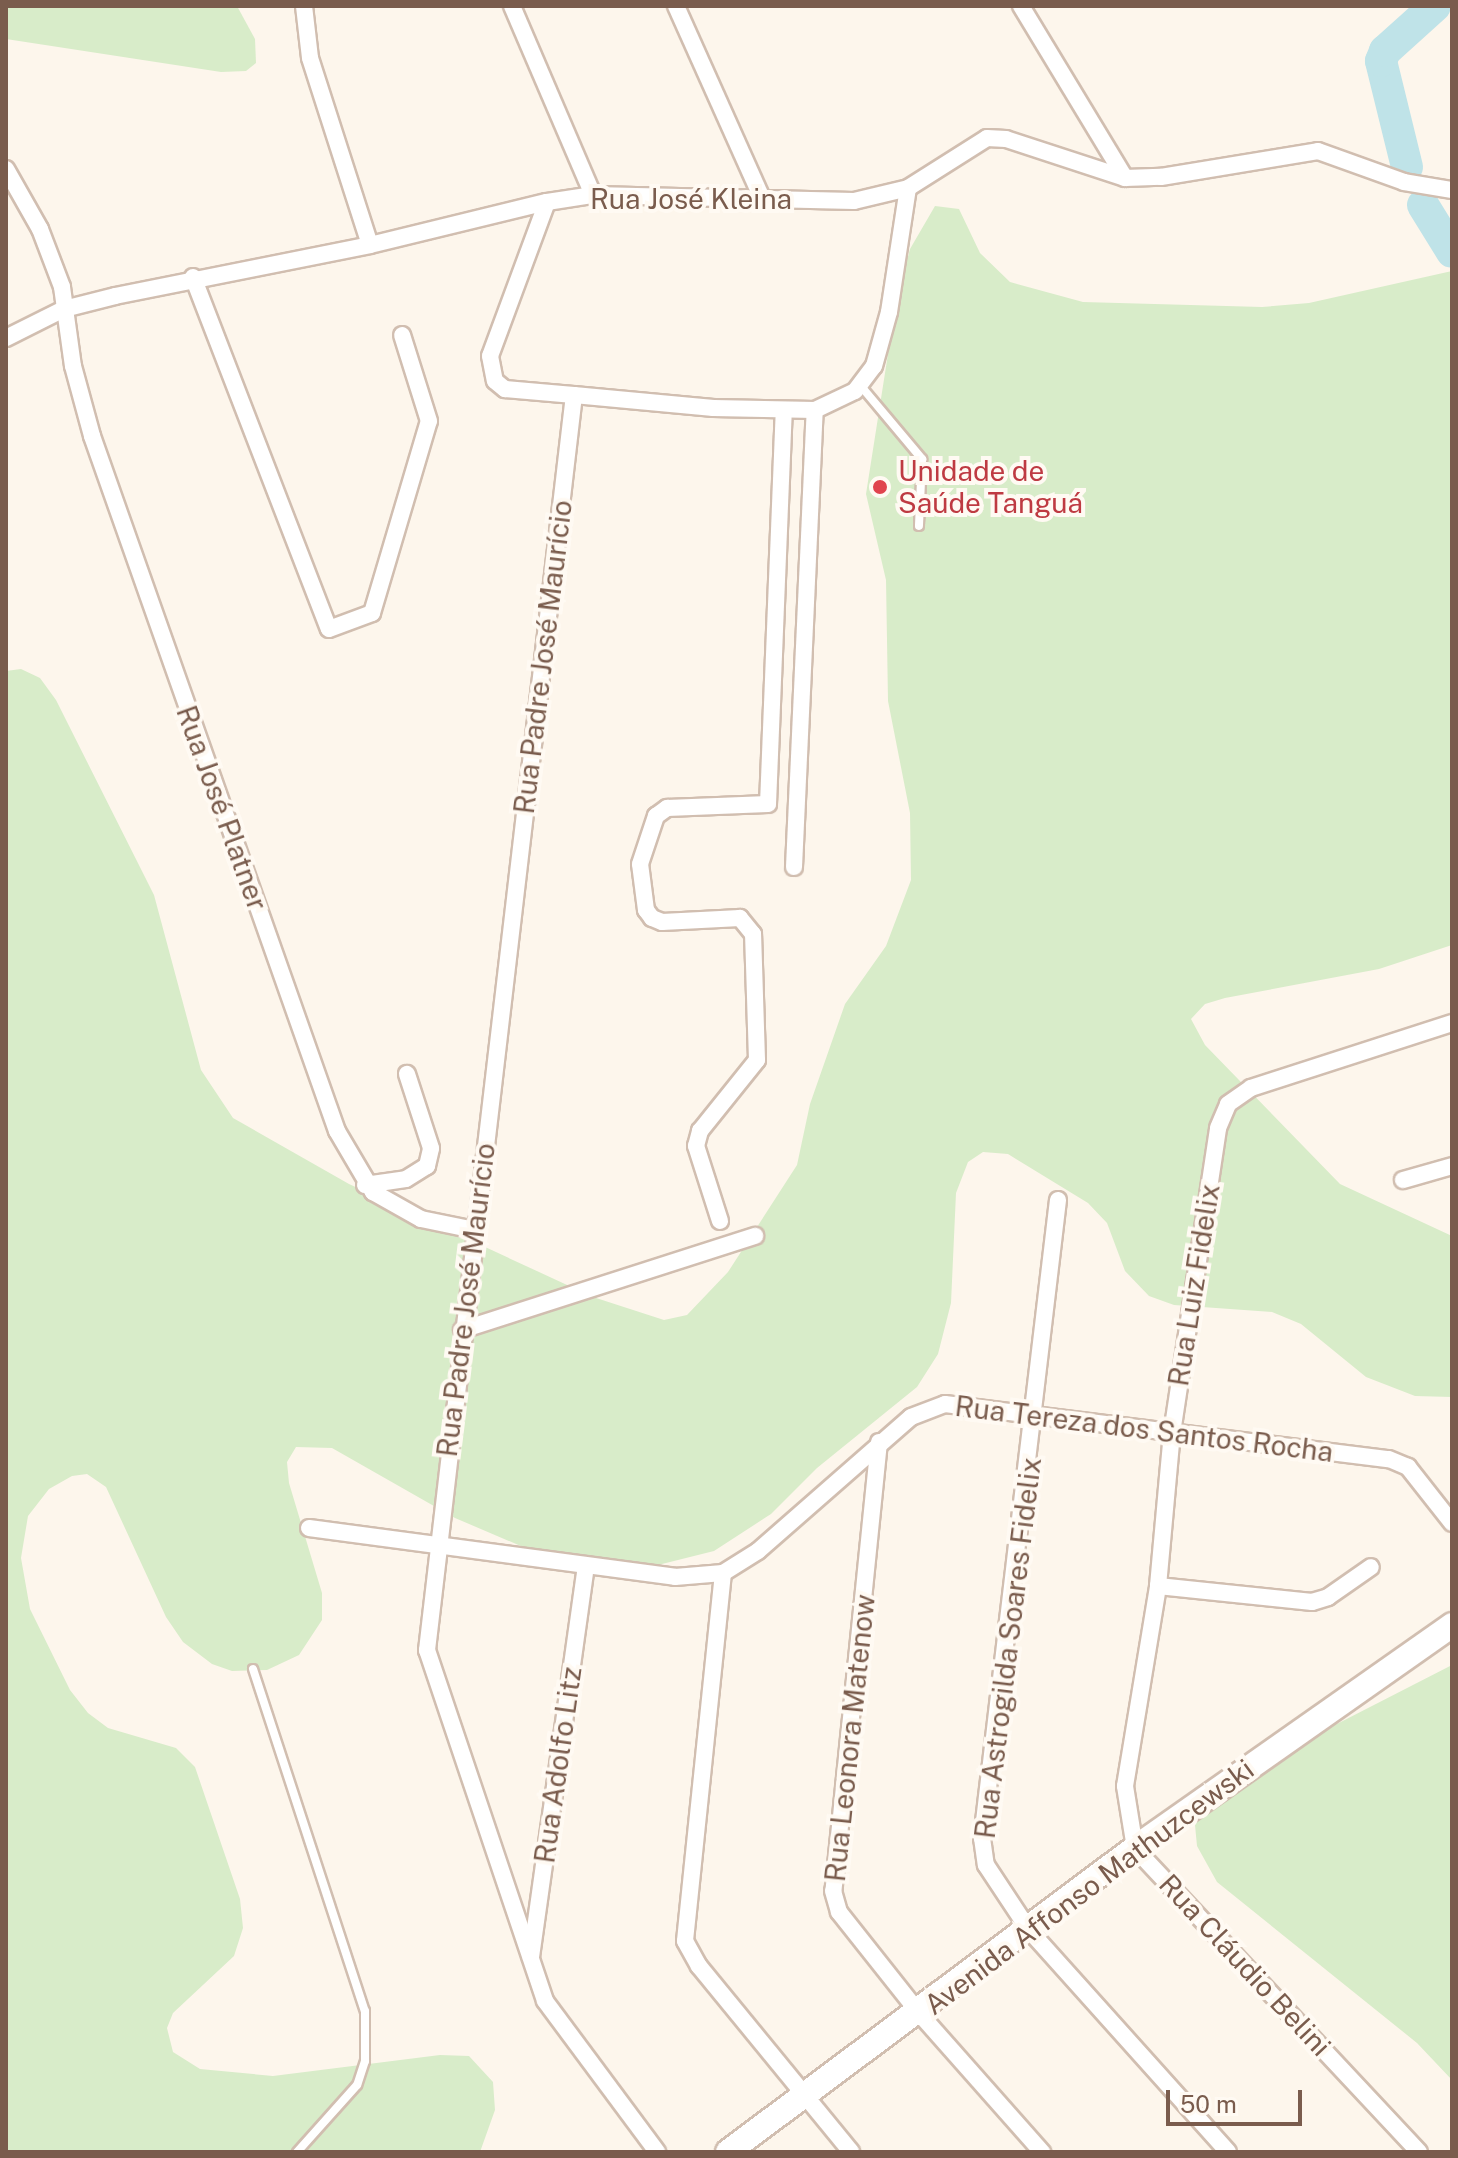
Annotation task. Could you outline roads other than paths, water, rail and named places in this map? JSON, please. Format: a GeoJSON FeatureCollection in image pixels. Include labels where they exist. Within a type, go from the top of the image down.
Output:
{"type":"FeatureCollection","features":[{"type":"Feature","properties":{"kind":"street"},"geometry":{"type":"LineString","coordinates":[[304,6],[310,58],[370,245]]}},
{"type":"Feature","properties":{"kind":"street"},"geometry":{"type":"LineString","coordinates":[[512,6],[593,195]]}},
{"type":"Feature","properties":{"kind":"street"},"geometry":{"type":"LineString","coordinates":[[676,6],[762,198]]}},
{"type":"Feature","properties":{"kind":"street"},"geometry":{"type":"LineString","coordinates":[[1021,6],[1125,178]]}},
{"type":"Feature","properties":{"kind":"street","name":"Rua José Kleina"},"geometry":{"type":"LineString","coordinates":[[6,338],[64,309],[193,277],[370,245],[547,202],[593,195],[854,201],[908,188],[987,138],[1006,139],[1125,178],[1161,177],[1318,151],[1404,182],[1452,190]]}},
{"type":"Feature","properties":{"kind":"street"},"geometry":{"type":"LineString","coordinates":[[6,169],[40,229],[62,287],[64,309]]}},
{"type":"Feature","properties":{"kind":"street"},"geometry":{"type":"LineString","coordinates":[[547,202],[489,368],[505,389],[815,410],[833,406],[860,385],[874,366],[889,312],[908,188]]}},
{"type":"Feature","properties":{"kind":"street"},"geometry":{"type":"LineString","coordinates":[[193,277],[329,629],[372,613],[429,421],[402,335]]}},
{"type":"Feature","properties":{"kind":"street","name":"Rua José Platner"},"geometry":{"type":"LineString","coordinates":[[64,309],[73,366],[120,520],[337,1131],[365,1185]]}},
{"type":"Feature","properties":{"kind":"street","name":"Rua Padre José Maurício"},"geometry":{"type":"LineString","coordinates":[[574,395],[436,1543],[427,1650],[432,1678],[530,1963],[557,2022],[657,2152]]}},
{"type":"Feature","properties":{"kind":"street"},"geometry":{"type":"LineString","coordinates":[[720,1221],[696,1146],[700,1131],[757,1060],[753,934],[740,918],[662,922],[652,918],[646,910],[640,864],[656,816],[667,808],[768,804],[784,410]]}},
{"type":"Feature","properties":{"kind":"street"},"geometry":{"type":"LineString","coordinates":[[794,867],[815,410]]}},
{"type":"Feature","properties":{"kind":"street","name":"Rua Luiz Fidelix"},"geometry":{"type":"LineString","coordinates":[[1135,1848],[1125,1786],[1158,1586],[1172,1433],[1218,1128],[1228,1104],[1251,1088],[1452,1023]]}},
{"type":"Feature","properties":{"kind":"street"},"geometry":{"type":"LineString","coordinates":[[365,1185],[406,1179],[427,1166],[431,1148],[407,1074]]}},
{"type":"Feature","properties":{"kind":"street"},"geometry":{"type":"LineString","coordinates":[[1403,1180],[1452,1166]]}},
{"type":"Feature","properties":{"kind":"street"},"geometry":{"type":"LineString","coordinates":[[365,1185],[421,1219],[474,1230]]}},
{"type":"Feature","properties":{"kind":"street","name":"Rua Astrogilda Soares Fidelix"},"geometry":{"type":"LineString","coordinates":[[1058,1200],[1036,1417],[982,1838],[986,1865],[1029,1930],[1228,2152]]}},
{"type":"Feature","properties":{"kind":"street"},"geometry":{"type":"LineString","coordinates":[[462,1330],[755,1236]]}},
{"type":"Feature","properties":{"kind":"street","name":"Rua Tereza dos Santos Rocha"},"geometry":{"type":"LineString","coordinates":[[309,1528],[675,1577],[723,1573],[758,1551],[911,1417],[945,1404],[1389,1459],[1408,1467],[1452,1523]]}},
{"type":"Feature","properties":{"kind":"street","name":"Rua Leonora Matenow"},"geometry":{"type":"LineString","coordinates":[[879,1442],[833,1891],[839,1912],[919,2013],[1042,2152]]}},
{"type":"Feature","properties":{"kind":"street","name":"Rua Adolfo Litz"},"geometry":{"type":"LineString","coordinates":[[530,1963],[586,1566]]}},
{"type":"Feature","properties":{"kind":"street"},"geometry":{"type":"LineString","coordinates":[[1158,1586],[1312,1602],[1328,1597],[1371,1567]]}},
{"type":"Feature","properties":{"kind":"street"},"geometry":{"type":"LineString","coordinates":[[723,1573],[683,1917],[685,1941],[804,2097],[851,2152]]}},
{"type":"Feature","properties":{"kind":"street","name":"Avenida Affonso Mathuzcewski"},"geometry":{"type":"LineString","coordinates":[[728,2152],[919,2013],[1135,1848],[1452,1625]]}},
{"type":"Feature","properties":{"kind":"street","name":"Rua Cláudio Belini"},"geometry":{"type":"LineString","coordinates":[[1135,1848],[1419,2152]]}},
{"type":"Feature","properties":{"kind":"lane"},"geometry":{"type":"LineString","coordinates":[[860,385],[922,459],[919,526]]}},
{"type":"Feature","properties":{"kind":"lane"},"geometry":{"type":"LineString","coordinates":[[253,1669],[365,2011],[365,2061],[357,2085],[297,2152]]}},
{"type":"Feature","properties":{"kind":"waterway"},"geometry":{"type":"LineString","coordinates":[[1407,167],[1381,61],[1385,51],[1435,6]]}},
{"type":"Feature","properties":{"kind":"waterway"},"geometry":{"type":"LineString","coordinates":[[1423,205],[1452,252]]}},
{"type":"Feature","properties":{"kind":"place","name":"Unidade de Saúde Tanguá"},"geometry":{"type":"Point","coordinates":[880,487]}}]}
